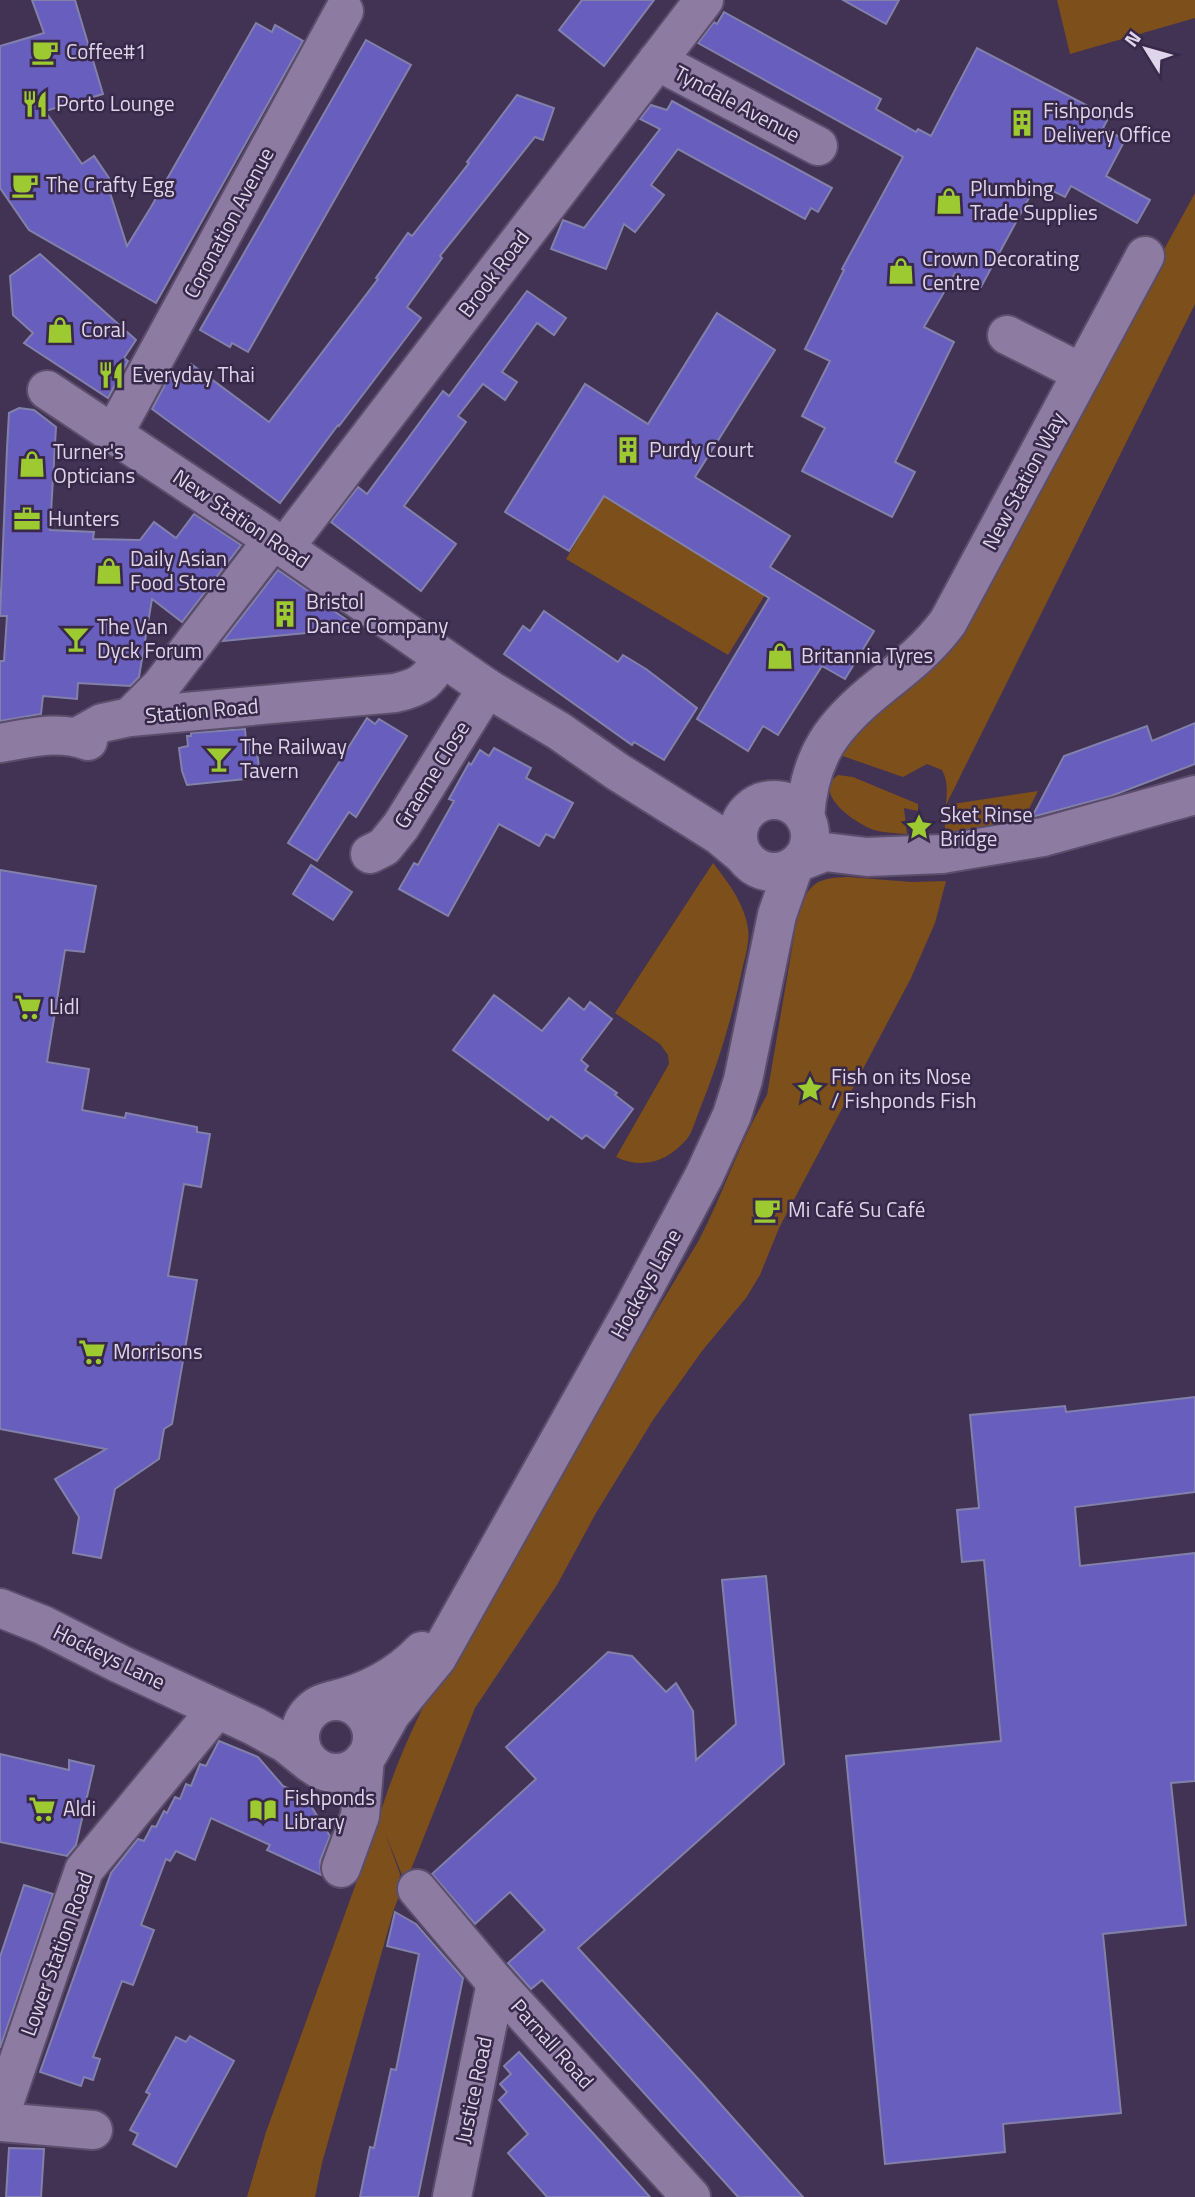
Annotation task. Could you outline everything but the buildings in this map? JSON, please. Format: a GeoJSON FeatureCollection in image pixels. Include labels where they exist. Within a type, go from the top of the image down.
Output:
{"type":"FeatureCollection","features":[{"type":"Feature","properties":{"kind":"street","name":"Brook Road"},"geometry":{"type":"LineString","coordinates":[[279,544],[704,0]]}},
{"type":"Feature","properties":{"kind":"street","name":"Coronation Avenue"},"geometry":{"type":"LineString","coordinates":[[114,433],[342,10]]}},
{"type":"Feature","properties":{"kind":"street","name":"Tyndale Avenue"},"geometry":{"type":"LineString","coordinates":[[657,61],[818,146]]}},
{"type":"Feature","properties":{"kind":"street","name":"New Station Way"},"geometry":{"type":"LineString","coordinates":[[806,819],[807,788],[825,745],[850,714],[914,661],[948,622],[1145,257]]}},
{"type":"Feature","properties":{"kind":"street"},"geometry":{"type":"LineString","coordinates":[[1007,335],[1082,373]]}},
{"type":"Feature","properties":{"kind":"street","name":"New Station Road"},"geometry":{"type":"LineString","coordinates":[[47,390],[279,544],[487,688],[559,731],[618,772],[720,836],[774,863]]}},
{"type":"Feature","properties":{"kind":"street","name":"Station Road"},"geometry":{"type":"LineString","coordinates":[[130,717],[160,687],[279,544]]}},
{"type":"Feature","properties":{"kind":"street","name":"Station Road"},"geometry":{"type":"LineString","coordinates":[[130,717],[395,694],[423,684],[442,657]]}},
{"type":"Feature","properties":{"kind":"street","name":"New Station Way"},"geometry":{"type":"LineString","coordinates":[[760,803],[787,779],[831,721],[848,706],[880,687]]}},
{"type":"Feature","properties":{"kind":"street","name":"Graeme Close"},"geometry":{"type":"LineString","coordinates":[[370,854],[384,846],[401,826],[487,688]]}},
{"type":"Feature","properties":{"kind":"street"},"geometry":{"type":"LineString","coordinates":[[0,743],[48,735],[82,739],[102,723],[130,717]]}},
{"type":"Feature","properties":{"kind":"street","name":"New Station Road"},"geometry":{"type":"LineString","coordinates":[[645,789],[729,807],[760,803]]}},
{"type":"Feature","properties":{"kind":"street"},"geometry":{"type":"LineString","coordinates":[[883,857],[845,843],[806,819],[787,802],[775,800],[760,803],[744,816],[739,826],[738,838],[774,863],[825,852],[860,857],[883,857],[942,854],[1043,837],[1195,795]]}},
{"type":"Feature","properties":{"kind":"street"},"geometry":{"type":"LineString","coordinates":[[774,863],[806,853],[809,831],[806,819]]}},
{"type":"Feature","properties":{"kind":"street","name":"Hockeys Lane"},"geometry":{"type":"LineString","coordinates":[[324,1703],[305,1718],[299,1735],[301,1748],[336,1789],[343,1812],[345,1844],[341,1868],[360,1816],[367,1755],[391,1714],[437,1658],[627,1319],[704,1176],[732,1115],[743,1080],[768,965],[765,893],[774,863]]}},
{"type":"Feature","properties":{"kind":"street","name":"Hockeys Lane"},"geometry":{"type":"LineString","coordinates":[[217,1709],[245,1716],[269,1716],[293,1713],[366,1691],[406,1665],[430,1642],[478,1585]]}},
{"type":"Feature","properties":{"kind":"street","name":"Hockeys Lane"},"geometry":{"type":"LineString","coordinates":[[0,1608],[44,1625],[275,1737],[315,1766]]}},
{"type":"Feature","properties":{"kind":"street"},"geometry":{"type":"LineString","coordinates":[[315,1766],[332,1773],[356,1767],[367,1755],[372,1734],[365,1716],[349,1704],[324,1703]]}},
{"type":"Feature","properties":{"kind":"street","name":"Lower Station Road"},"geometry":{"type":"LineString","coordinates":[[0,2115],[84,1870],[217,1709]]}},
{"type":"Feature","properties":{"kind":"street","name":"Parnall Road"},"geometry":{"type":"LineString","coordinates":[[417,1889],[496,1983],[691,2197]]}},
{"type":"Feature","properties":{"kind":"street","name":"Justice Road"},"geometry":{"type":"LineString","coordinates":[[452,2197],[496,1983]]}},
{"type":"Feature","properties":{"kind":"street"},"geometry":{"type":"LineString","coordinates":[[0,2122],[93,2130]]}},
{"type":"Feature","properties":{"kind":"shaded area"},"geometry":{"type":"Polygon","coordinates":[[[1057,0],[1195,0],[1195,18],[1070,54],[1057,0]]]}},
{"type":"Feature","properties":{"kind":"shaded area"},"geometry":{"type":"Polygon","coordinates":[[[1195,193],[1195,304],[946,805],[947,785],[942,770],[927,764],[903,777],[834,753],[1019,514],[1195,193]]]}},
{"type":"Feature","properties":{"kind":"shaded area"},"geometry":{"type":"Polygon","coordinates":[[[604,496],[765,595],[728,655],[566,559],[604,496]]]}},
{"type":"Feature","properties":{"kind":"shaded area"},"geometry":{"type":"Polygon","coordinates":[[[838,775],[853,777],[918,804],[918,811],[904,808],[907,834],[874,830],[848,815],[833,799],[830,791],[831,783],[838,775]]]}},
{"type":"Feature","properties":{"kind":"shaded area"},"geometry":{"type":"Polygon","coordinates":[[[1038,791],[1022,823],[946,834],[946,805],[1038,791]]]}},
{"type":"Feature","properties":{"kind":"shaded area"},"geometry":{"type":"Polygon","coordinates":[[[713,863],[739,901],[748,933],[746,955],[724,1041],[707,1092],[687,1139],[663,1158],[645,1163],[626,1161],[616,1157],[669,1064],[668,1055],[660,1044],[615,1013],[713,863]]]}},
{"type":"Feature","properties":{"kind":"shaded area"},"geometry":{"type":"Polygon","coordinates":[[[848,877],[912,882],[946,881],[935,923],[911,978],[779,1228],[760,1275],[746,1298],[702,1351],[653,1420],[596,1513],[557,1585],[475,1708],[408,1877],[402,1875],[385,1833],[400,1874],[399,1884],[403,1886],[394,1909],[322,2163],[315,2197],[247,2197],[266,2132],[404,1749],[460,1638],[699,1240],[748,1130],[767,1095],[798,913],[802,903],[815,884],[828,879],[848,877]]]}},
{"type":"Feature","properties":{"kind":"place","name":"Coffee#1"},"geometry":{"type":"Point","coordinates":[45,52]}},
{"type":"Feature","properties":{"kind":"place","name":"Porto Lounge"},"geometry":{"type":"Point","coordinates":[35,104]}},
{"type":"Feature","properties":{"kind":"place","name":"Fishponds Delivery Office"},"geometry":{"type":"Point","coordinates":[1022,123]}},
{"type":"Feature","properties":{"kind":"place","name":"The Crafty Egg"},"geometry":{"type":"Point","coordinates":[25,185]}},
{"type":"Feature","properties":{"kind":"place","name":"Plumbing Trade Supplies"},"geometry":{"type":"Point","coordinates":[949,201]}},
{"type":"Feature","properties":{"kind":"place","name":"Crown Decorating Centre"},"geometry":{"type":"Point","coordinates":[901,271]}},
{"type":"Feature","properties":{"kind":"place","name":"Coral"},"geometry":{"type":"Point","coordinates":[60,330]}},
{"type":"Feature","properties":{"kind":"place","name":"Everyday Thai"},"geometry":{"type":"Point","coordinates":[111,375]}},
{"type":"Feature","properties":{"kind":"place","name":"Purdy Court"},"geometry":{"type":"Point","coordinates":[628,450]}},
{"type":"Feature","properties":{"kind":"place","name":"Turner's Opticians"},"geometry":{"type":"Point","coordinates":[32,464]}},
{"type":"Feature","properties":{"kind":"place","name":"Hunters"},"geometry":{"type":"Point","coordinates":[27,519]}},
{"type":"Feature","properties":{"kind":"place","name":"Daily Asian Food Store"},"geometry":{"type":"Point","coordinates":[109,571]}},
{"type":"Feature","properties":{"kind":"place","name":"Bristol Dance Company"},"geometry":{"type":"Point","coordinates":[285,614]}},
{"type":"Feature","properties":{"kind":"place","name":"The Van Dyck Forum"},"geometry":{"type":"Point","coordinates":[76,639]}},
{"type":"Feature","properties":{"kind":"place","name":"Britannia Tyres"},"geometry":{"type":"Point","coordinates":[780,656]}},
{"type":"Feature","properties":{"kind":"place","name":"The Railway Tavern"},"geometry":{"type":"Point","coordinates":[219,759]}},
{"type":"Feature","properties":{"kind":"place","name":"Sket Rinse Bridge"},"geometry":{"type":"Point","coordinates":[919,827]}},
{"type":"Feature","properties":{"kind":"place","name":"Lidl"},"geometry":{"type":"Point","coordinates":[28,1007]}},
{"type":"Feature","properties":{"kind":"place","name":"Fish on its Nose / Fishponds Fish"},"geometry":{"type":"Point","coordinates":[810,1089]}},
{"type":"Feature","properties":{"kind":"place","name":"Mi Café Su Café"},"geometry":{"type":"Point","coordinates":[767,1210]}},
{"type":"Feature","properties":{"kind":"place","name":"Morrisons"},"geometry":{"type":"Point","coordinates":[92,1352]}},
{"type":"Feature","properties":{"kind":"place","name":"Aldi"},"geometry":{"type":"Point","coordinates":[42,1809]}},
{"type":"Feature","properties":{"kind":"place","name":"Fishponds Library"},"geometry":{"type":"Point","coordinates":[263,1810]}}]}
